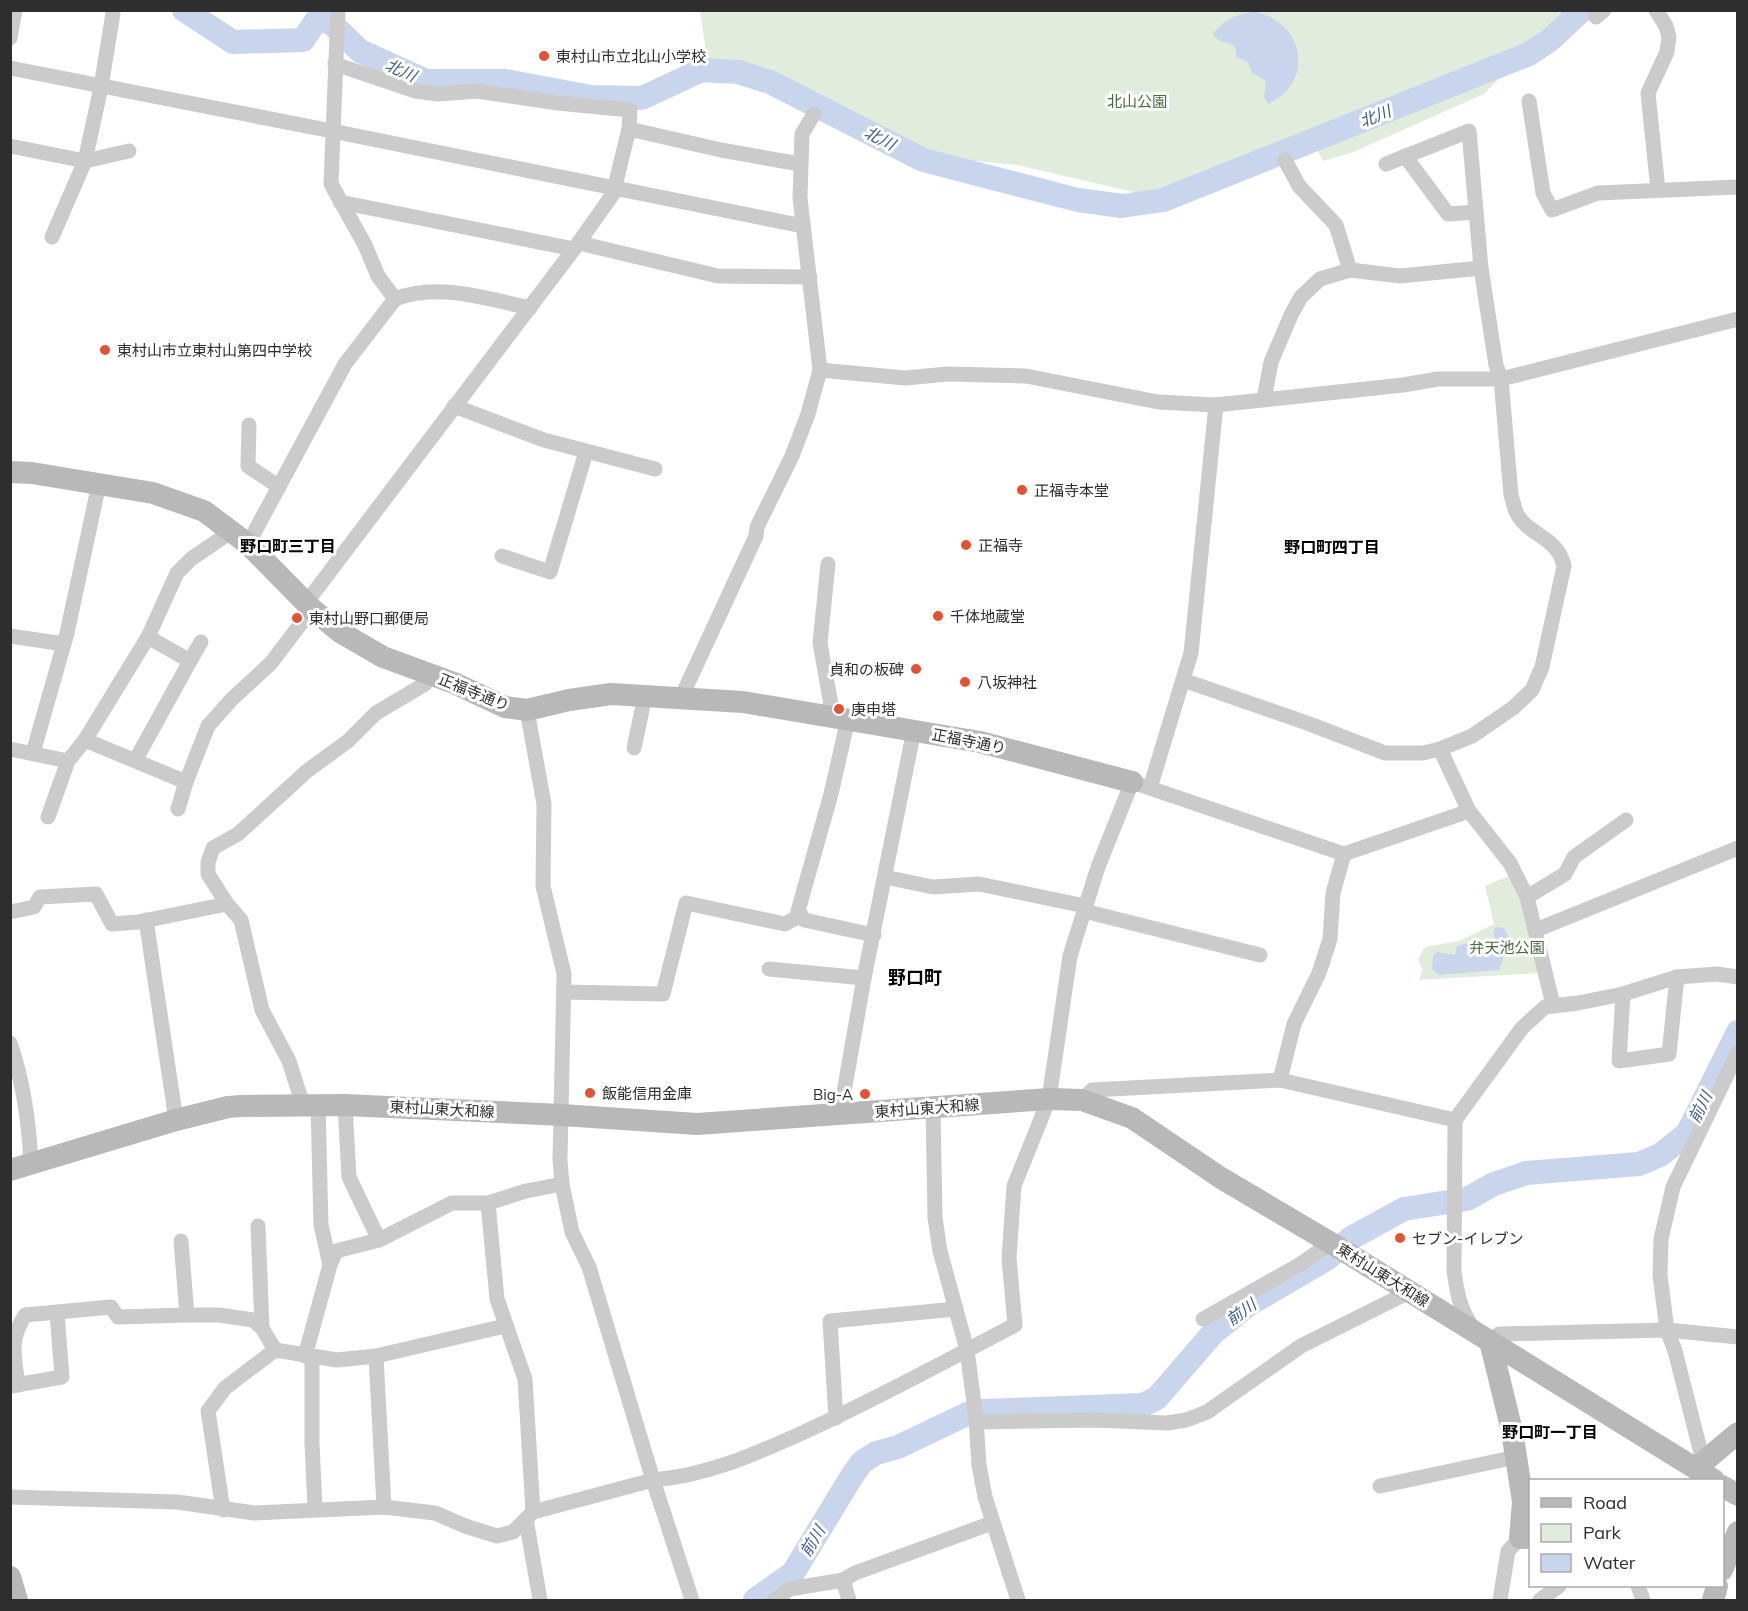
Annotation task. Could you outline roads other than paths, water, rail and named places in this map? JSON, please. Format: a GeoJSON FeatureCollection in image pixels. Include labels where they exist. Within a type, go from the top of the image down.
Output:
{"type":"FeatureCollection","features":[{"type":"Feature","properties":{"kind":"main road","name":"正福寺通り"},"geometry":{"type":"LineString","coordinates":[[10,472],[32,473],[153,493],[204,511],[240,537],[309,606],[339,632],[383,657],[454,683],[505,707],[527,710],[569,700],[611,694],[743,702],[980,742],[1141,785]]}},
{"type":"Feature","properties":{"kind":"main road","name":"東村山東大和線"},"geometry":{"type":"LineString","coordinates":[[21,1167],[176,1120],[228,1107],[345,1105],[697,1124],[1049,1099],[1082,1100],[1132,1119],[1221,1178],[1484,1337],[1699,1473]]}},
{"type":"Feature","properties":{"kind":"main road"},"geometry":{"type":"LineString","coordinates":[[1484,1337],[1512,1431],[1523,1502],[1525,1538]]}},
{"type":"Feature","properties":{"kind":"main road"},"geometry":{"type":"LineString","coordinates":[[1699,1473],[1737,1433]]}},
{"type":"Feature","properties":{"kind":"main road"},"geometry":{"type":"LineString","coordinates":[[1724,1487],[1737,1495]]}},
{"type":"Feature","properties":{"kind":"main road"},"geometry":{"type":"LineString","coordinates":[[1724,1565],[1734,1538]]}},
{"type":"Feature","properties":{"kind":"main road"},"geometry":{"type":"LineString","coordinates":[[10,1577],[17,1600]]}},
{"type":"Feature","properties":{"kind":"street"},"geometry":{"type":"LineString","coordinates":[[10,38],[15,10]]}},
{"type":"Feature","properties":{"kind":"street"},"geometry":{"type":"LineString","coordinates":[[1656,10],[1666,26],[1669,37],[1667,52],[1648,93],[1658,190]]}},
{"type":"Feature","properties":{"kind":"street"},"geometry":{"type":"LineString","coordinates":[[52,237],[85,161],[101,87],[113,13]]}},
{"type":"Feature","properties":{"kind":"street"},"geometry":{"type":"LineString","coordinates":[[338,14],[331,184],[365,245],[378,276],[395,299]]}},
{"type":"Feature","properties":{"kind":"street"},"geometry":{"type":"LineString","coordinates":[[178,809],[208,726],[232,699],[271,663],[309,606],[454,406],[576,246],[615,188],[629,129],[630,110],[558,103],[477,91],[426,93],[415,91],[336,58]]}},
{"type":"Feature","properties":{"kind":"street"},"geometry":{"type":"LineString","coordinates":[[10,68],[803,226]]}},
{"type":"Feature","properties":{"kind":"street"},"geometry":{"type":"LineString","coordinates":[[1529,102],[1543,193],[1552,210],[1598,193],[1737,187]]}},
{"type":"Feature","properties":{"kind":"street"},"geometry":{"type":"LineString","coordinates":[[681,698],[756,536],[757,527],[792,456],[808,414],[820,370],[800,198],[802,134],[814,114]]}},
{"type":"Feature","properties":{"kind":"street"},"geometry":{"type":"LineString","coordinates":[[629,129],[721,150],[800,164]]}},
{"type":"Feature","properties":{"kind":"street"},"geometry":{"type":"LineString","coordinates":[[1183,680],[1385,753],[1423,753],[1472,736],[1513,708],[1532,690],[1542,667],[1564,566],[1562,554],[1553,544],[1522,521],[1516,512],[1511,495],[1501,379],[1496,366],[1481,268],[1469,131],[1386,164]]}},
{"type":"Feature","properties":{"kind":"street"},"geometry":{"type":"LineString","coordinates":[[10,146],[85,161],[129,151]]}},
{"type":"Feature","properties":{"kind":"street"},"geometry":{"type":"LineString","coordinates":[[1405,156],[1448,214],[1476,212]]}},
{"type":"Feature","properties":{"kind":"street"},"geometry":{"type":"LineString","coordinates":[[1285,160],[1299,186],[1336,225],[1350,270]]}},
{"type":"Feature","properties":{"kind":"street"},"geometry":{"type":"LineString","coordinates":[[340,202],[576,246],[718,276],[810,277]]}},
{"type":"Feature","properties":{"kind":"street"},"geometry":{"type":"LineString","coordinates":[[1264,399],[1271,362],[1291,315],[1301,297],[1320,279],[1350,270],[1400,276],[1481,268]]}},
{"type":"Feature","properties":{"kind":"street"},"geometry":{"type":"LineString","coordinates":[[48,817],[68,761],[85,740],[148,638],[177,573],[190,560],[240,537],[279,487],[345,364],[395,299],[430,292],[454,293],[530,308]]}},
{"type":"Feature","properties":{"kind":"street"},"geometry":{"type":"LineString","coordinates":[[820,370],[905,378],[948,374],[1026,376],[1158,402],[1216,405],[1403,385],[1438,379],[1501,379],[1737,319]]}},
{"type":"Feature","properties":{"kind":"street"},"geometry":{"type":"LineString","coordinates":[[10,1497],[177,1502],[254,1513],[384,1507],[435,1513],[497,1536],[513,1532],[529,1515],[653,1480],[738,1462],[836,1418],[1015,1325],[1009,1258],[1014,1186],[1049,1099],[1070,956],[1084,908],[1141,785],[1183,680],[1191,653],[1216,405]]}},
{"type":"Feature","properties":{"kind":"street"},"geometry":{"type":"LineString","coordinates":[[454,406],[544,440],[655,470]]}},
{"type":"Feature","properties":{"kind":"street"},"geometry":{"type":"LineString","coordinates":[[249,425],[248,466],[279,487]]}},
{"type":"Feature","properties":{"kind":"street"},"geometry":{"type":"LineString","coordinates":[[502,556],[550,572],[586,452]]}},
{"type":"Feature","properties":{"kind":"street"},"geometry":{"type":"LineString","coordinates":[[33,753],[64,644],[99,484]]}},
{"type":"Feature","properties":{"kind":"street"},"geometry":{"type":"LineString","coordinates":[[828,564],[820,643],[841,717],[831,794],[798,911],[804,920],[874,935]]}},
{"type":"Feature","properties":{"kind":"street"},"geometry":{"type":"LineString","coordinates":[[11,630],[64,644]]}},
{"type":"Feature","properties":{"kind":"street"},"geometry":{"type":"LineString","coordinates":[[148,638],[190,661]]}},
{"type":"Feature","properties":{"kind":"street"},"geometry":{"type":"LineString","coordinates":[[135,761],[201,642]]}},
{"type":"Feature","properties":{"kind":"street"},"geometry":{"type":"LineString","coordinates":[[330,1265],[321,1226],[310,1104],[262,1010],[241,920],[227,904],[208,874],[208,862],[213,848],[238,834],[307,771],[348,741],[376,713],[424,684],[428,674]]}},
{"type":"Feature","properties":{"kind":"street"},"geometry":{"type":"LineString","coordinates":[[634,748],[645,696]]}},
{"type":"Feature","properties":{"kind":"street"},"geometry":{"type":"LineString","coordinates":[[527,710],[544,804],[543,886],[564,974],[561,1184],[572,1232],[589,1267],[692,1600]]}},
{"type":"Feature","properties":{"kind":"street"},"geometry":{"type":"LineString","coordinates":[[840,1115],[864,978],[914,730]]}},
{"type":"Feature","properties":{"kind":"street"},"geometry":{"type":"LineString","coordinates":[[85,740],[186,782]]}},
{"type":"Feature","properties":{"kind":"street"},"geometry":{"type":"LineString","coordinates":[[10,748],[68,761]]}},
{"type":"Feature","properties":{"kind":"street"},"geometry":{"type":"LineString","coordinates":[[1440,749],[1469,811],[1510,863],[1527,897],[1553,1005]]}},
{"type":"Feature","properties":{"kind":"street"},"geometry":{"type":"LineString","coordinates":[[1141,785],[1344,854],[1469,811]]}},
{"type":"Feature","properties":{"kind":"street"},"geometry":{"type":"LineString","coordinates":[[1527,897],[1565,874],[1574,857],[1626,820]]}},
{"type":"Feature","properties":{"kind":"street"},"geometry":{"type":"LineString","coordinates":[[1536,930],[1737,848]]}},
{"type":"Feature","properties":{"kind":"street"},"geometry":{"type":"LineString","coordinates":[[1280,1080],[1294,1024],[1319,974],[1330,939],[1333,893],[1344,854]]}},
{"type":"Feature","properties":{"kind":"street"},"geometry":{"type":"LineString","coordinates":[[885,877],[933,887],[979,884],[1084,908],[1260,955]]}},
{"type":"Feature","properties":{"kind":"street"},"geometry":{"type":"LineString","coordinates":[[10,912],[34,907],[40,897],[96,894],[112,924],[146,920],[227,904]]}},
{"type":"Feature","properties":{"kind":"street"},"geometry":{"type":"LineString","coordinates":[[564,992],[663,994],[686,903],[785,924],[801,915]]}},
{"type":"Feature","properties":{"kind":"street"},"geometry":{"type":"LineString","coordinates":[[146,920],[176,1120]]}},
{"type":"Feature","properties":{"kind":"street"},"geometry":{"type":"LineString","coordinates":[[769,969],[864,978]]}},
{"type":"Feature","properties":{"kind":"street"},"geometry":{"type":"LineString","coordinates":[[1737,977],[1717,974],[1677,977],[1623,994],[1545,1007],[1522,1028],[1455,1120],[1454,1200],[1454,1271],[1457,1295],[1465,1317],[1484,1337],[1499,1334],[1668,1330],[1737,1337]]}},
{"type":"Feature","properties":{"kind":"street"},"geometry":{"type":"LineString","coordinates":[[1623,994],[1619,1061],[1669,1054],[1677,977]]}},
{"type":"Feature","properties":{"kind":"street"},"geometry":{"type":"LineString","coordinates":[[10,1043],[19,1069],[28,1113],[21,1167]]}},
{"type":"Feature","properties":{"kind":"street"},"geometry":{"type":"LineString","coordinates":[[1699,1473],[1675,1351],[1668,1330],[1660,1275],[1661,1239],[1673,1186],[1737,1052]]}},
{"type":"Feature","properties":{"kind":"street"},"geometry":{"type":"LineString","coordinates":[[1082,1100],[1092,1090],[1280,1080],[1455,1120]]}},
{"type":"Feature","properties":{"kind":"street"},"geometry":{"type":"LineString","coordinates":[[345,1105],[349,1177],[380,1240]]}},
{"type":"Feature","properties":{"kind":"street"},"geometry":{"type":"LineString","coordinates":[[933,1108],[935,1218],[940,1251],[967,1350],[979,1465],[992,1523],[1018,1600]]}},
{"type":"Feature","properties":{"kind":"street"},"geometry":{"type":"LineString","coordinates":[[315,1509],[308,1357],[330,1265],[336,1251],[380,1240],[452,1203],[488,1203],[526,1191],[561,1184]]}},
{"type":"Feature","properties":{"kind":"street"},"geometry":{"type":"LineString","coordinates":[[488,1203],[497,1299],[525,1379],[529,1515],[540,1600]]}},
{"type":"Feature","properties":{"kind":"street"},"geometry":{"type":"LineString","coordinates":[[258,1226],[262,1328]]}},
{"type":"Feature","properties":{"kind":"street"},"geometry":{"type":"LineString","coordinates":[[180,1241],[187,1315]]}},
{"type":"Feature","properties":{"kind":"street"},"geometry":{"type":"LineString","coordinates":[[1203,1319],[1299,1265],[1337,1248]]}},
{"type":"Feature","properties":{"kind":"street"},"geometry":{"type":"LineString","coordinates":[[975,1415],[1167,1423],[1186,1420],[1208,1412],[1300,1346],[1409,1292]]}},
{"type":"Feature","properties":{"kind":"street"},"geometry":{"type":"LineString","coordinates":[[57,1313],[62,1377],[14,1385],[13,1343],[26,1315],[111,1307],[118,1317],[187,1315],[253,1320],[262,1328],[275,1350],[337,1360],[376,1356],[505,1326]]}},
{"type":"Feature","properties":{"kind":"street"},"geometry":{"type":"LineString","coordinates":[[836,1418],[830,1322],[956,1309]]}},
{"type":"Feature","properties":{"kind":"street"},"geometry":{"type":"LineString","coordinates":[[223,1510],[208,1411],[225,1388],[275,1350]]}},
{"type":"Feature","properties":{"kind":"street"},"geometry":{"type":"LineString","coordinates":[[376,1356],[384,1507]]}},
{"type":"Feature","properties":{"kind":"street"},"geometry":{"type":"LineString","coordinates":[[1380,1486],[1516,1457]]}},
{"type":"Feature","properties":{"kind":"street"},"geometry":{"type":"LineString","coordinates":[[774,1600],[790,1589],[843,1580],[855,1573],[992,1523]]}},
{"type":"Feature","properties":{"kind":"street"},"geometry":{"type":"LineString","coordinates":[[1500,1600],[1508,1551],[1525,1538]]}},
{"type":"Feature","properties":{"kind":"street"},"geometry":{"type":"LineString","coordinates":[[843,1580],[849,1600]]}},
{"type":"Feature","properties":{"kind":"street"},"geometry":{"type":"LineString","coordinates":[[1540,1600],[1558,1587]]}},
{"type":"Feature","properties":{"kind":"water"},"geometry":{"type":"Polygon","coordinates":[[[1256,12],[1273,19],[1285,28],[1294,41],[1298,55],[1298,69],[1293,82],[1283,95],[1268,104],[1264,97],[1265,80],[1252,73],[1248,62],[1236,57],[1233,45],[1217,39],[1213,34],[1222,24],[1232,18],[1256,12]]]}},
{"type":"Feature","properties":{"kind":"water"},"geometry":{"type":"Polygon","coordinates":[[[1496,927],[1504,928],[1510,940],[1499,970],[1439,975],[1432,969],[1433,956],[1437,952],[1455,955],[1457,946],[1481,939],[1492,943],[1495,940],[1493,931],[1496,927]]]}},
{"type":"Feature","properties":{"kind":"waterway","name":"北川"},"geometry":{"type":"LineString","coordinates":[[184,10],[233,42],[303,40],[316,21],[329,21],[360,51],[426,81],[505,81],[591,97],[642,98],[702,70],[738,72],[770,82],[923,160],[1078,200],[1122,206],[1163,200],[1529,54],[1550,40],[1582,10]]}},
{"type":"Feature","properties":{"kind":"waterway","name":"前川"},"geometry":{"type":"LineString","coordinates":[[755,1600],[793,1573],[852,1476],[862,1462],[876,1453],[898,1447],[967,1414],[983,1411],[1143,1405],[1157,1398],[1213,1333],[1248,1305],[1328,1258],[1351,1238],[1404,1209],[1467,1199],[1494,1184],[1526,1173],[1639,1164],[1660,1155],[1687,1134],[1738,1032]]}},
{"type":"Feature","properties":{"kind":"place","name":"東村山市立北山小学校"},"geometry":{"type":"Point","coordinates":[544,56]}},
{"type":"Feature","properties":{"kind":"place","name":"東村山市立東村山第四中学校"},"geometry":{"type":"Point","coordinates":[105,350]}},
{"type":"Feature","properties":{"kind":"place","name":"正福寺本堂"},"geometry":{"type":"Point","coordinates":[1022,490]}},
{"type":"Feature","properties":{"kind":"place","name":"正福寺"},"geometry":{"type":"Point","coordinates":[966,545]}},
{"type":"Feature","properties":{"kind":"place","name":"千体地蔵堂"},"geometry":{"type":"Point","coordinates":[938,616]}},
{"type":"Feature","properties":{"kind":"place","name":"東村山野口郵便局"},"geometry":{"type":"Point","coordinates":[297,618]}},
{"type":"Feature","properties":{"kind":"place","name":"貞和の板碑"},"geometry":{"type":"Point","coordinates":[916,669]}},
{"type":"Feature","properties":{"kind":"place","name":"八坂神社"},"geometry":{"type":"Point","coordinates":[965,682]}},
{"type":"Feature","properties":{"kind":"place","name":"庚申塔"},"geometry":{"type":"Point","coordinates":[839,709]}},
{"type":"Feature","properties":{"kind":"place","name":"飯能信用金庫"},"geometry":{"type":"Point","coordinates":[590,1093]}},
{"type":"Feature","properties":{"kind":"place","name":"Big-A"},"geometry":{"type":"Point","coordinates":[865,1094]}},
{"type":"Feature","properties":{"kind":"place","name":"セブン-イレブン"},"geometry":{"type":"Point","coordinates":[1400,1238]}},
{"type":"Feature","properties":{"kind":"district","name":"野口町三丁目"},"geometry":{"type":"Point","coordinates":[288,546]}},
{"type":"Feature","properties":{"kind":"district","name":"野口町四丁目"},"geometry":{"type":"Point","coordinates":[1332,547]}},
{"type":"Feature","properties":{"kind":"district","name":"野口町"},"geometry":{"type":"Point","coordinates":[915,977]}},
{"type":"Feature","properties":{"kind":"district","name":"野口町一丁目"},"geometry":{"type":"Point","coordinates":[1550,1432]}},
{"type":"Feature","properties":{"kind":"park label","name":"北山公園"},"geometry":{"type":"Point","coordinates":[1137,101]}},
{"type":"Feature","properties":{"kind":"park label","name":"弁天池公園"},"geometry":{"type":"Point","coordinates":[1507,947]}}]}
